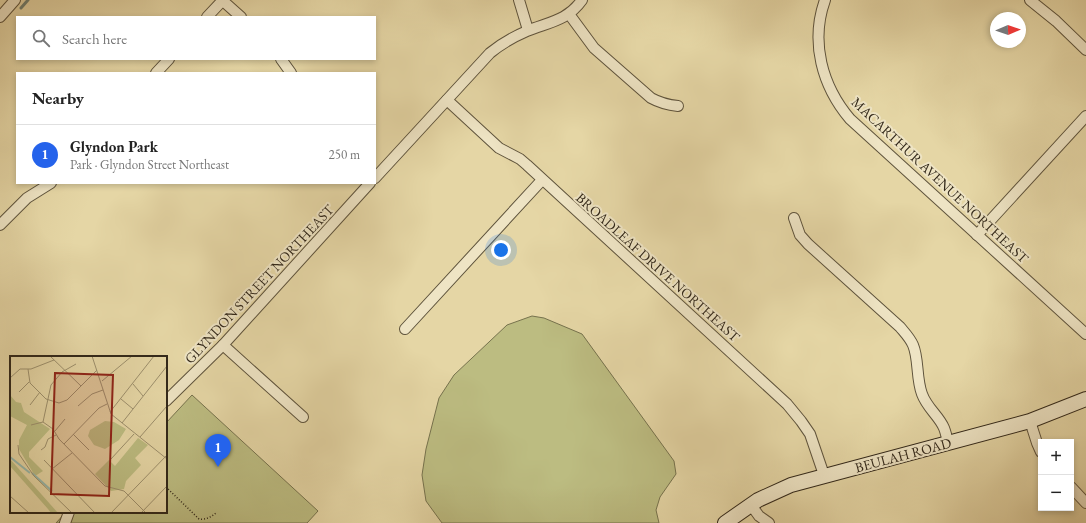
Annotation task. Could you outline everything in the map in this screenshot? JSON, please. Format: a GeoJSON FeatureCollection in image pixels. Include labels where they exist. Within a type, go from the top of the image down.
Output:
{"type":"FeatureCollection","features":[{"type":"Feature","properties":{"kind":"main road","name":"BEULAH ROAD"},"geometry":{"type":"LineString","coordinates":[[725,523],[751,505],[772,493],[791,485],[1030,421],[1086,399]]}},
{"type":"Feature","properties":{"kind":"street"},"geometry":{"type":"LineString","coordinates":[[0,17],[15,0]]}},
{"type":"Feature","properties":{"kind":"street"},"geometry":{"type":"LineString","coordinates":[[208,16],[222,0],[240,16]]}},
{"type":"Feature","properties":{"kind":"street"},"geometry":{"type":"LineString","coordinates":[[519,0],[528,30]]}},
{"type":"Feature","properties":{"kind":"street","name":"GLYNDON STREET NORTHEAST"},"geometry":{"type":"LineString","coordinates":[[376,176],[498,47],[528,30],[558,21],[569,14],[582,0]]}},
{"type":"Feature","properties":{"kind":"street","name":"MACARTHUR AVENUE NORTHEAST"},"geometry":{"type":"LineString","coordinates":[[825,0],[819,27],[821,63],[825,79],[840,106],[850,119],[1086,334]]}},
{"type":"Feature","properties":{"kind":"street"},"geometry":{"type":"LineString","coordinates":[[1030,0],[1056,21],[1086,50]]}},
{"type":"Feature","properties":{"kind":"street"},"geometry":{"type":"LineString","coordinates":[[569,14],[594,48],[650,98],[670,106],[678,106]]}},
{"type":"Feature","properties":{"kind":"street"},"geometry":{"type":"LineString","coordinates":[[157,72],[168,60]]}},
{"type":"Feature","properties":{"kind":"street"},"geometry":{"type":"LineString","coordinates":[[282,60],[290,72]]}},
{"type":"Feature","properties":{"kind":"street","name":"BROADLEAF DRIVE NORTHEAST"},"geometry":{"type":"LineString","coordinates":[[447,100],[499,148],[520,159],[787,404],[810,434],[824,476]]}},
{"type":"Feature","properties":{"kind":"street"},"geometry":{"type":"LineString","coordinates":[[977,235],[1086,116]]}},
{"type":"Feature","properties":{"kind":"street"},"geometry":{"type":"LineString","coordinates":[[405,329],[542,180]]}},
{"type":"Feature","properties":{"kind":"street"},"geometry":{"type":"LineString","coordinates":[[0,225],[27,198],[49,184]]}},
{"type":"Feature","properties":{"kind":"street","name":"GLYNDON STREET NORTHEAST"},"geometry":{"type":"LineString","coordinates":[[167,400],[223,345],[369,184]]}},
{"type":"Feature","properties":{"kind":"street"},"geometry":{"type":"LineString","coordinates":[[794,218],[800,235],[808,244],[900,327],[909,338],[916,354],[918,384],[928,406],[944,427],[948,443]]}},
{"type":"Feature","properties":{"kind":"street"},"geometry":{"type":"LineString","coordinates":[[223,345],[303,417]]}},
{"type":"Feature","properties":{"kind":"street"},"geometry":{"type":"LineString","coordinates":[[1030,421],[1038,445]]}},
{"type":"Feature","properties":{"kind":"street"},"geometry":{"type":"LineString","coordinates":[[1074,490],[1086,503]]}},
{"type":"Feature","properties":{"kind":"street"},"geometry":{"type":"LineString","coordinates":[[751,505],[759,516],[769,523]]}},
{"type":"Feature","properties":{"kind":"street"},"geometry":{"type":"LineString","coordinates":[[64,523],[69,513]]}},
{"type":"Feature","properties":{"kind":"path"},"geometry":{"type":"LineString","coordinates":[[167,488],[199,518],[206,518],[217,512]]}},
{"type":"Feature","properties":{"kind":"green space"},"geometry":{"type":"Polygon","coordinates":[[[532,316],[544,318],[582,334],[674,461],[676,474],[660,497],[656,510],[659,523],[442,523],[426,501],[422,475],[426,449],[439,398],[454,375],[507,325],[532,316]]]}},
{"type":"Feature","properties":{"kind":"green space"},"geometry":{"type":"Polygon","coordinates":[[[192,395],[318,511],[307,523],[56,523],[65,513],[167,513],[167,422],[192,395]]]}},
{"type":"Feature","properties":{"kind":"waterway"},"geometry":{"type":"LineString","coordinates":[[21,8],[28,0]]}},
{"type":"Feature","properties":{"kind":"place","name":"Glyndon Park"},"geometry":{"type":"Point","coordinates":[218,467]}}]}
